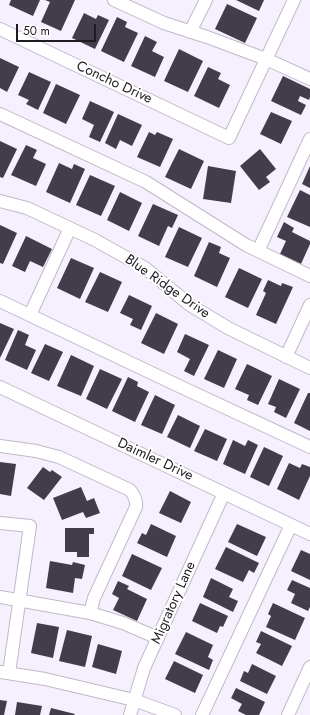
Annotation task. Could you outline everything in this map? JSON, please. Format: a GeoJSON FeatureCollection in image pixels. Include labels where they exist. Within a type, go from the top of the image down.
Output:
{"type":"FeatureCollection","features":[{"type":"Feature","properties":{"kind":"street"},"geometry":{"type":"LineString","coordinates":[[114,0],[164,23],[266,58],[310,79]]}},
{"type":"Feature","properties":{"kind":"street"},"geometry":{"type":"LineString","coordinates":[[190,32],[206,0]]}},
{"type":"Feature","properties":{"kind":"street"},"geometry":{"type":"LineString","coordinates":[[266,58],[294,0]]}},
{"type":"Feature","properties":{"kind":"street","name":"Concho Drive"},"geometry":{"type":"LineString","coordinates":[[0,29],[229,138],[266,58]]}},
{"type":"Feature","properties":{"kind":"street"},"geometry":{"type":"LineString","coordinates":[[0,114],[146,182],[246,245],[310,276]]}},
{"type":"Feature","properties":{"kind":"street"},"geometry":{"type":"LineString","coordinates":[[258,251],[310,139]]}},
{"type":"Feature","properties":{"kind":"street","name":"Blue Ridge Drive"},"geometry":{"type":"LineString","coordinates":[[0,201],[27,208],[95,240],[145,268],[190,305],[228,328],[310,368]]}},
{"type":"Feature","properties":{"kind":"street"},"geometry":{"type":"LineString","coordinates":[[30,315],[70,228]]}},
{"type":"Feature","properties":{"kind":"street"},"geometry":{"type":"LineString","coordinates":[[0,301],[310,447]]}},
{"type":"Feature","properties":{"kind":"street"},"geometry":{"type":"LineString","coordinates":[[286,357],[310,305]]}},
{"type":"Feature","properties":{"kind":"street","name":"Daimler Drive"},"geometry":{"type":"LineString","coordinates":[[0,386],[310,534]]}},
{"type":"Feature","properties":{"kind":"street"},"geometry":{"type":"LineString","coordinates":[[0,446],[36,451],[59,457],[130,490],[134,496],[137,502],[136,507],[94,598],[90,613]]}},
{"type":"Feature","properties":{"kind":"street","name":"Migratory Lane"},"geometry":{"type":"LineString","coordinates":[[130,715],[144,668],[224,493]]}},
{"type":"Feature","properties":{"kind":"street"},"geometry":{"type":"LineString","coordinates":[[0,523],[30,526],[20,600],[5,672],[45,679],[134,700],[175,715]]}},
{"type":"Feature","properties":{"kind":"street"},"geometry":{"type":"LineString","coordinates":[[202,715],[291,525]]}},
{"type":"Feature","properties":{"kind":"street"},"geometry":{"type":"LineString","coordinates":[[0,598],[20,600],[90,613],[123,623],[158,638]]}},
{"type":"Feature","properties":{"kind":"street"},"geometry":{"type":"LineString","coordinates":[[288,715],[310,667]]}},
{"type":"Feature","properties":{"kind":"building"},"geometry":{"type":"Polygon","coordinates":[[[11,0],[40,0],[33,16],[9,5],[11,0]]]}},
{"type":"Feature","properties":{"kind":"building"},"geometry":{"type":"Polygon","coordinates":[[[45,0],[75,0],[61,31],[41,22],[50,2],[45,0]]]}},
{"type":"Feature","properties":{"kind":"building"},"geometry":{"type":"Polygon","coordinates":[[[236,0],[264,0],[259,11],[236,0]]]}},
{"type":"Feature","properties":{"kind":"building"},"geometry":{"type":"Polygon","coordinates":[[[227,4],[257,18],[245,43],[215,29],[227,4]]]}},
{"type":"Feature","properties":{"kind":"building"},"geometry":{"type":"Polygon","coordinates":[[[84,13],[96,19],[98,15],[109,20],[95,49],[72,38],[84,13]]]}},
{"type":"Feature","properties":{"kind":"building"},"geometry":{"type":"Polygon","coordinates":[[[117,17],[127,22],[125,27],[138,33],[124,62],[101,51],[117,17]]]}},
{"type":"Feature","properties":{"kind":"building"},"geometry":{"type":"Polygon","coordinates":[[[145,36],[157,42],[152,51],[164,57],[155,77],[131,66],[145,36]]]}},
{"type":"Feature","properties":{"kind":"building"},"geometry":{"type":"Polygon","coordinates":[[[179,49],[203,61],[188,92],[164,81],[179,49]]]}},
{"type":"Feature","properties":{"kind":"building"},"geometry":{"type":"Polygon","coordinates":[[[0,58],[19,67],[7,92],[0,88],[0,58]]]}},
{"type":"Feature","properties":{"kind":"building"},"geometry":{"type":"Polygon","coordinates":[[[208,67],[221,73],[218,79],[230,85],[219,108],[194,96],[208,67]]]}},
{"type":"Feature","properties":{"kind":"building"},"geometry":{"type":"Polygon","coordinates":[[[29,72],[51,82],[38,110],[26,104],[29,100],[18,95],[29,72]]]}},
{"type":"Feature","properties":{"kind":"building"},"geometry":{"type":"Polygon","coordinates":[[[283,76],[310,89],[309,100],[300,96],[298,101],[306,105],[301,115],[271,101],[283,76]]]}},
{"type":"Feature","properties":{"kind":"building"},"geometry":{"type":"Polygon","coordinates":[[[56,84],[80,95],[66,124],[43,113],[56,84]]]}},
{"type":"Feature","properties":{"kind":"building"},"geometry":{"type":"Polygon","coordinates":[[[90,101],[114,112],[100,142],[89,137],[94,125],[82,119],[90,101]]]}},
{"type":"Feature","properties":{"kind":"building"},"geometry":{"type":"Polygon","coordinates":[[[271,112],[292,121],[281,144],[260,134],[271,112]]]}},
{"type":"Feature","properties":{"kind":"building"},"geometry":{"type":"Polygon","coordinates":[[[118,114],[142,125],[132,146],[120,140],[116,149],[105,143],[118,114]]]}},
{"type":"Feature","properties":{"kind":"building"},"geometry":{"type":"Polygon","coordinates":[[[149,132],[155,135],[157,132],[173,139],[160,167],[137,157],[149,132]]]}},
{"type":"Feature","properties":{"kind":"building"},"geometry":{"type":"Polygon","coordinates":[[[0,141],[17,149],[3,178],[0,177],[0,141]]]}},
{"type":"Feature","properties":{"kind":"building"},"geometry":{"type":"Polygon","coordinates":[[[26,145],[37,150],[33,158],[46,164],[36,186],[11,175],[26,145]]]}},
{"type":"Feature","properties":{"kind":"building"},"geometry":{"type":"Polygon","coordinates":[[[179,149],[204,161],[191,189],[165,177],[179,149]]]}},
{"type":"Feature","properties":{"kind":"building"},"geometry":{"type":"Polygon","coordinates":[[[260,149],[276,169],[266,177],[270,182],[259,190],[240,166],[260,149]]]}},
{"type":"Feature","properties":{"kind":"building"},"geometry":{"type":"Polygon","coordinates":[[[59,163],[72,169],[74,164],[85,169],[70,203],[46,192],[59,163]]]}},
{"type":"Feature","properties":{"kind":"building"},"geometry":{"type":"Polygon","coordinates":[[[208,166],[236,171],[231,203],[203,199],[208,166]]]}},
{"type":"Feature","properties":{"kind":"building"},"geometry":{"type":"Polygon","coordinates":[[[310,166],[310,188],[302,184],[310,166]]]}},
{"type":"Feature","properties":{"kind":"building"},"geometry":{"type":"Polygon","coordinates":[[[90,175],[115,186],[101,216],[76,205],[90,175]]]}},
{"type":"Feature","properties":{"kind":"building"},"geometry":{"type":"Polygon","coordinates":[[[300,190],[310,195],[310,227],[287,217],[300,190]]]}},
{"type":"Feature","properties":{"kind":"building"},"geometry":{"type":"Polygon","coordinates":[[[120,192],[142,203],[129,231],[107,220],[120,192]]]}},
{"type":"Feature","properties":{"kind":"building"},"geometry":{"type":"Polygon","coordinates":[[[153,204],[178,215],[172,228],[168,226],[159,246],[138,236],[153,204]]]}},
{"type":"Feature","properties":{"kind":"building"},"geometry":{"type":"Polygon","coordinates":[[[284,222],[294,228],[292,232],[310,241],[301,264],[280,254],[286,241],[277,237],[284,222]]]}},
{"type":"Feature","properties":{"kind":"building"},"geometry":{"type":"Polygon","coordinates":[[[0,225],[17,233],[3,264],[0,263],[0,225]]]}},
{"type":"Feature","properties":{"kind":"building"},"geometry":{"type":"Polygon","coordinates":[[[179,227],[202,238],[188,267],[165,257],[179,227]]]}},
{"type":"Feature","properties":{"kind":"building"},"geometry":{"type":"Polygon","coordinates":[[[26,236],[52,249],[43,267],[30,261],[25,272],[12,266],[26,236]]]}},
{"type":"Feature","properties":{"kind":"building"},"geometry":{"type":"Polygon","coordinates":[[[209,242],[221,247],[219,253],[230,258],[217,287],[194,276],[209,242]]]}},
{"type":"Feature","properties":{"kind":"building"},"geometry":{"type":"Polygon","coordinates":[[[71,258],[94,268],[80,299],[57,288],[71,258]]]}},
{"type":"Feature","properties":{"kind":"building"},"geometry":{"type":"Polygon","coordinates":[[[239,268],[262,279],[248,308],[225,297],[239,268]]]}},
{"type":"Feature","properties":{"kind":"building"},"geometry":{"type":"Polygon","coordinates":[[[100,272],[122,282],[108,312],[85,302],[100,272]]]}},
{"type":"Feature","properties":{"kind":"building"},"geometry":{"type":"Polygon","coordinates":[[[268,280],[281,286],[282,283],[293,287],[276,324],[256,315],[266,293],[263,291],[268,280]]]}},
{"type":"Feature","properties":{"kind":"building"},"geometry":{"type":"Polygon","coordinates":[[[129,295],[152,306],[141,330],[130,325],[133,319],[120,313],[129,295]]]}},
{"type":"Feature","properties":{"kind":"building"},"geometry":{"type":"Polygon","coordinates":[[[156,313],[178,324],[164,354],[141,343],[156,313]]]}},
{"type":"Feature","properties":{"kind":"building"},"geometry":{"type":"Polygon","coordinates":[[[0,323],[14,329],[0,358],[0,323]]]}},
{"type":"Feature","properties":{"kind":"building"},"geometry":{"type":"Polygon","coordinates":[[[18,330],[29,335],[25,345],[36,350],[27,370],[5,360],[18,330]]]}},
{"type":"Feature","properties":{"kind":"building"},"geometry":{"type":"Polygon","coordinates":[[[185,334],[209,345],[194,376],[184,371],[190,359],[177,352],[185,334]]]}},
{"type":"Feature","properties":{"kind":"building"},"geometry":{"type":"Polygon","coordinates":[[[45,344],[63,352],[49,381],[31,373],[45,344]]]}},
{"type":"Feature","properties":{"kind":"building"},"geometry":{"type":"Polygon","coordinates":[[[218,350],[237,359],[224,388],[204,379],[218,350]]]}},
{"type":"Feature","properties":{"kind":"building"},"geometry":{"type":"Polygon","coordinates":[[[71,355],[94,366],[81,396],[57,386],[71,355]]]}},
{"type":"Feature","properties":{"kind":"building"},"geometry":{"type":"Polygon","coordinates":[[[247,364],[272,376],[258,405],[247,400],[249,395],[235,389],[247,364]]]}},
{"type":"Feature","properties":{"kind":"building"},"geometry":{"type":"Polygon","coordinates":[[[100,369],[122,379],[107,409],[86,399],[100,369]]]}},
{"type":"Feature","properties":{"kind":"building"},"geometry":{"type":"Polygon","coordinates":[[[128,377],[138,382],[137,386],[149,392],[135,422],[112,411],[128,377]]]}},
{"type":"Feature","properties":{"kind":"building"},"geometry":{"type":"Polygon","coordinates":[[[279,379],[300,389],[286,418],[274,412],[276,407],[268,404],[279,379]]]}},
{"type":"Feature","properties":{"kind":"building"},"geometry":{"type":"Polygon","coordinates":[[[308,393],[310,393],[310,431],[294,423],[308,393]]]}},
{"type":"Feature","properties":{"kind":"building"},"geometry":{"type":"Polygon","coordinates":[[[155,395],[175,405],[162,434],[141,425],[155,395]]]}},
{"type":"Feature","properties":{"kind":"building"},"geometry":{"type":"Polygon","coordinates":[[[178,415],[200,426],[190,448],[167,437],[178,415]]]}},
{"type":"Feature","properties":{"kind":"building"},"geometry":{"type":"Polygon","coordinates":[[[205,429],[227,439],[217,461],[194,451],[205,429]]]}},
{"type":"Feature","properties":{"kind":"building"},"geometry":{"type":"Polygon","coordinates":[[[233,440],[245,446],[248,440],[258,445],[245,474],[223,464],[233,440]]]}},
{"type":"Feature","properties":{"kind":"building"},"geometry":{"type":"Polygon","coordinates":[[[264,447],[283,456],[269,486],[250,477],[264,447]]]}},
{"type":"Feature","properties":{"kind":"building"},"geometry":{"type":"Polygon","coordinates":[[[0,462],[16,464],[11,496],[0,494],[0,462]]]}},
{"type":"Feature","properties":{"kind":"building"},"geometry":{"type":"Polygon","coordinates":[[[289,463],[300,468],[302,464],[310,467],[310,476],[299,500],[277,489],[289,463]]]}},
{"type":"Feature","properties":{"kind":"building"},"geometry":{"type":"Polygon","coordinates":[[[43,467],[50,472],[52,470],[62,477],[44,500],[27,488],[43,467]]]}},
{"type":"Feature","properties":{"kind":"building"},"geometry":{"type":"Polygon","coordinates":[[[81,487],[87,501],[94,498],[100,513],[86,518],[83,512],[62,520],[53,498],[81,487]]]}},
{"type":"Feature","properties":{"kind":"building"},"geometry":{"type":"Polygon","coordinates":[[[170,491],[191,502],[181,523],[159,513],[170,491]]]}},
{"type":"Feature","properties":{"kind":"building"},"geometry":{"type":"Polygon","coordinates":[[[151,524],[176,536],[167,557],[137,543],[142,533],[146,535],[151,524]]]}},
{"type":"Feature","properties":{"kind":"building"},"geometry":{"type":"Polygon","coordinates":[[[237,524],[266,537],[257,556],[228,542],[237,524]]]}},
{"type":"Feature","properties":{"kind":"building"},"geometry":{"type":"Polygon","coordinates":[[[65,528],[94,528],[94,534],[89,534],[89,557],[77,557],[77,552],[65,552],[65,528]]]}},
{"type":"Feature","properties":{"kind":"building"},"geometry":{"type":"Polygon","coordinates":[[[226,547],[259,563],[254,573],[249,570],[243,582],[215,569],[226,547]]]}},
{"type":"Feature","properties":{"kind":"building"},"geometry":{"type":"Polygon","coordinates":[[[301,550],[310,554],[310,580],[291,571],[301,550]]]}},
{"type":"Feature","properties":{"kind":"building"},"geometry":{"type":"Polygon","coordinates":[[[132,554],[162,568],[151,590],[122,576],[132,554]]]}},
{"type":"Feature","properties":{"kind":"building"},"geometry":{"type":"Polygon","coordinates":[[[50,561],[72,565],[73,562],[85,565],[82,579],[75,578],[73,593],[46,588],[50,561]]]}},
{"type":"Feature","properties":{"kind":"building"},"geometry":{"type":"Polygon","coordinates":[[[211,578],[233,589],[229,597],[238,601],[233,612],[203,597],[211,578]]]}},
{"type":"Feature","properties":{"kind":"building"},"geometry":{"type":"Polygon","coordinates":[[[292,580],[310,588],[310,607],[308,611],[291,603],[295,594],[287,590],[292,580]]]}},
{"type":"Feature","properties":{"kind":"building"},"geometry":{"type":"Polygon","coordinates":[[[118,581],[129,586],[127,589],[147,599],[137,621],[113,610],[119,598],[112,594],[118,581]]]}},
{"type":"Feature","properties":{"kind":"building"},"geometry":{"type":"Polygon","coordinates":[[[200,603],[228,616],[223,627],[220,626],[217,633],[192,621],[200,603]]]}},
{"type":"Feature","properties":{"kind":"building"},"geometry":{"type":"Polygon","coordinates":[[[273,603],[305,618],[295,640],[266,627],[271,616],[268,614],[273,603]]]}},
{"type":"Feature","properties":{"kind":"building"},"geometry":{"type":"Polygon","coordinates":[[[37,623],[59,627],[53,658],[31,653],[37,623]]]}},
{"type":"Feature","properties":{"kind":"building"},"geometry":{"type":"Polygon","coordinates":[[[67,630],[92,636],[85,667],[59,661],[67,630]]]}},
{"type":"Feature","properties":{"kind":"building"},"geometry":{"type":"Polygon","coordinates":[[[261,631],[292,646],[282,666],[256,653],[261,644],[256,642],[261,631]]]}},
{"type":"Feature","properties":{"kind":"building"},"geometry":{"type":"Polygon","coordinates":[[[186,632],[213,645],[208,657],[213,660],[209,670],[175,654],[186,632]]]}},
{"type":"Feature","properties":{"kind":"building"},"geometry":{"type":"Polygon","coordinates":[[[98,644],[122,651],[116,674],[92,667],[98,644]]]}},
{"type":"Feature","properties":{"kind":"building"},"geometry":{"type":"Polygon","coordinates":[[[174,661],[203,675],[195,693],[165,679],[174,661]]]}},
{"type":"Feature","properties":{"kind":"building"},"geometry":{"type":"Polygon","coordinates":[[[252,664],[276,676],[267,694],[240,681],[244,671],[248,673],[252,664]]]}},
{"type":"Feature","properties":{"kind":"building"},"geometry":{"type":"Polygon","coordinates":[[[236,688],[265,702],[259,715],[246,715],[238,711],[242,704],[231,698],[236,688]]]}},
{"type":"Feature","properties":{"kind":"building"},"geometry":{"type":"Polygon","coordinates":[[[0,700],[7,701],[4,715],[0,715],[0,700]]]}},
{"type":"Feature","properties":{"kind":"building"},"geometry":{"type":"Polygon","coordinates":[[[17,702],[42,706],[40,715],[15,715],[17,702]]]}},
{"type":"Feature","properties":{"kind":"building"},"geometry":{"type":"Polygon","coordinates":[[[51,708],[75,714],[49,715],[51,708]]]}}]}
